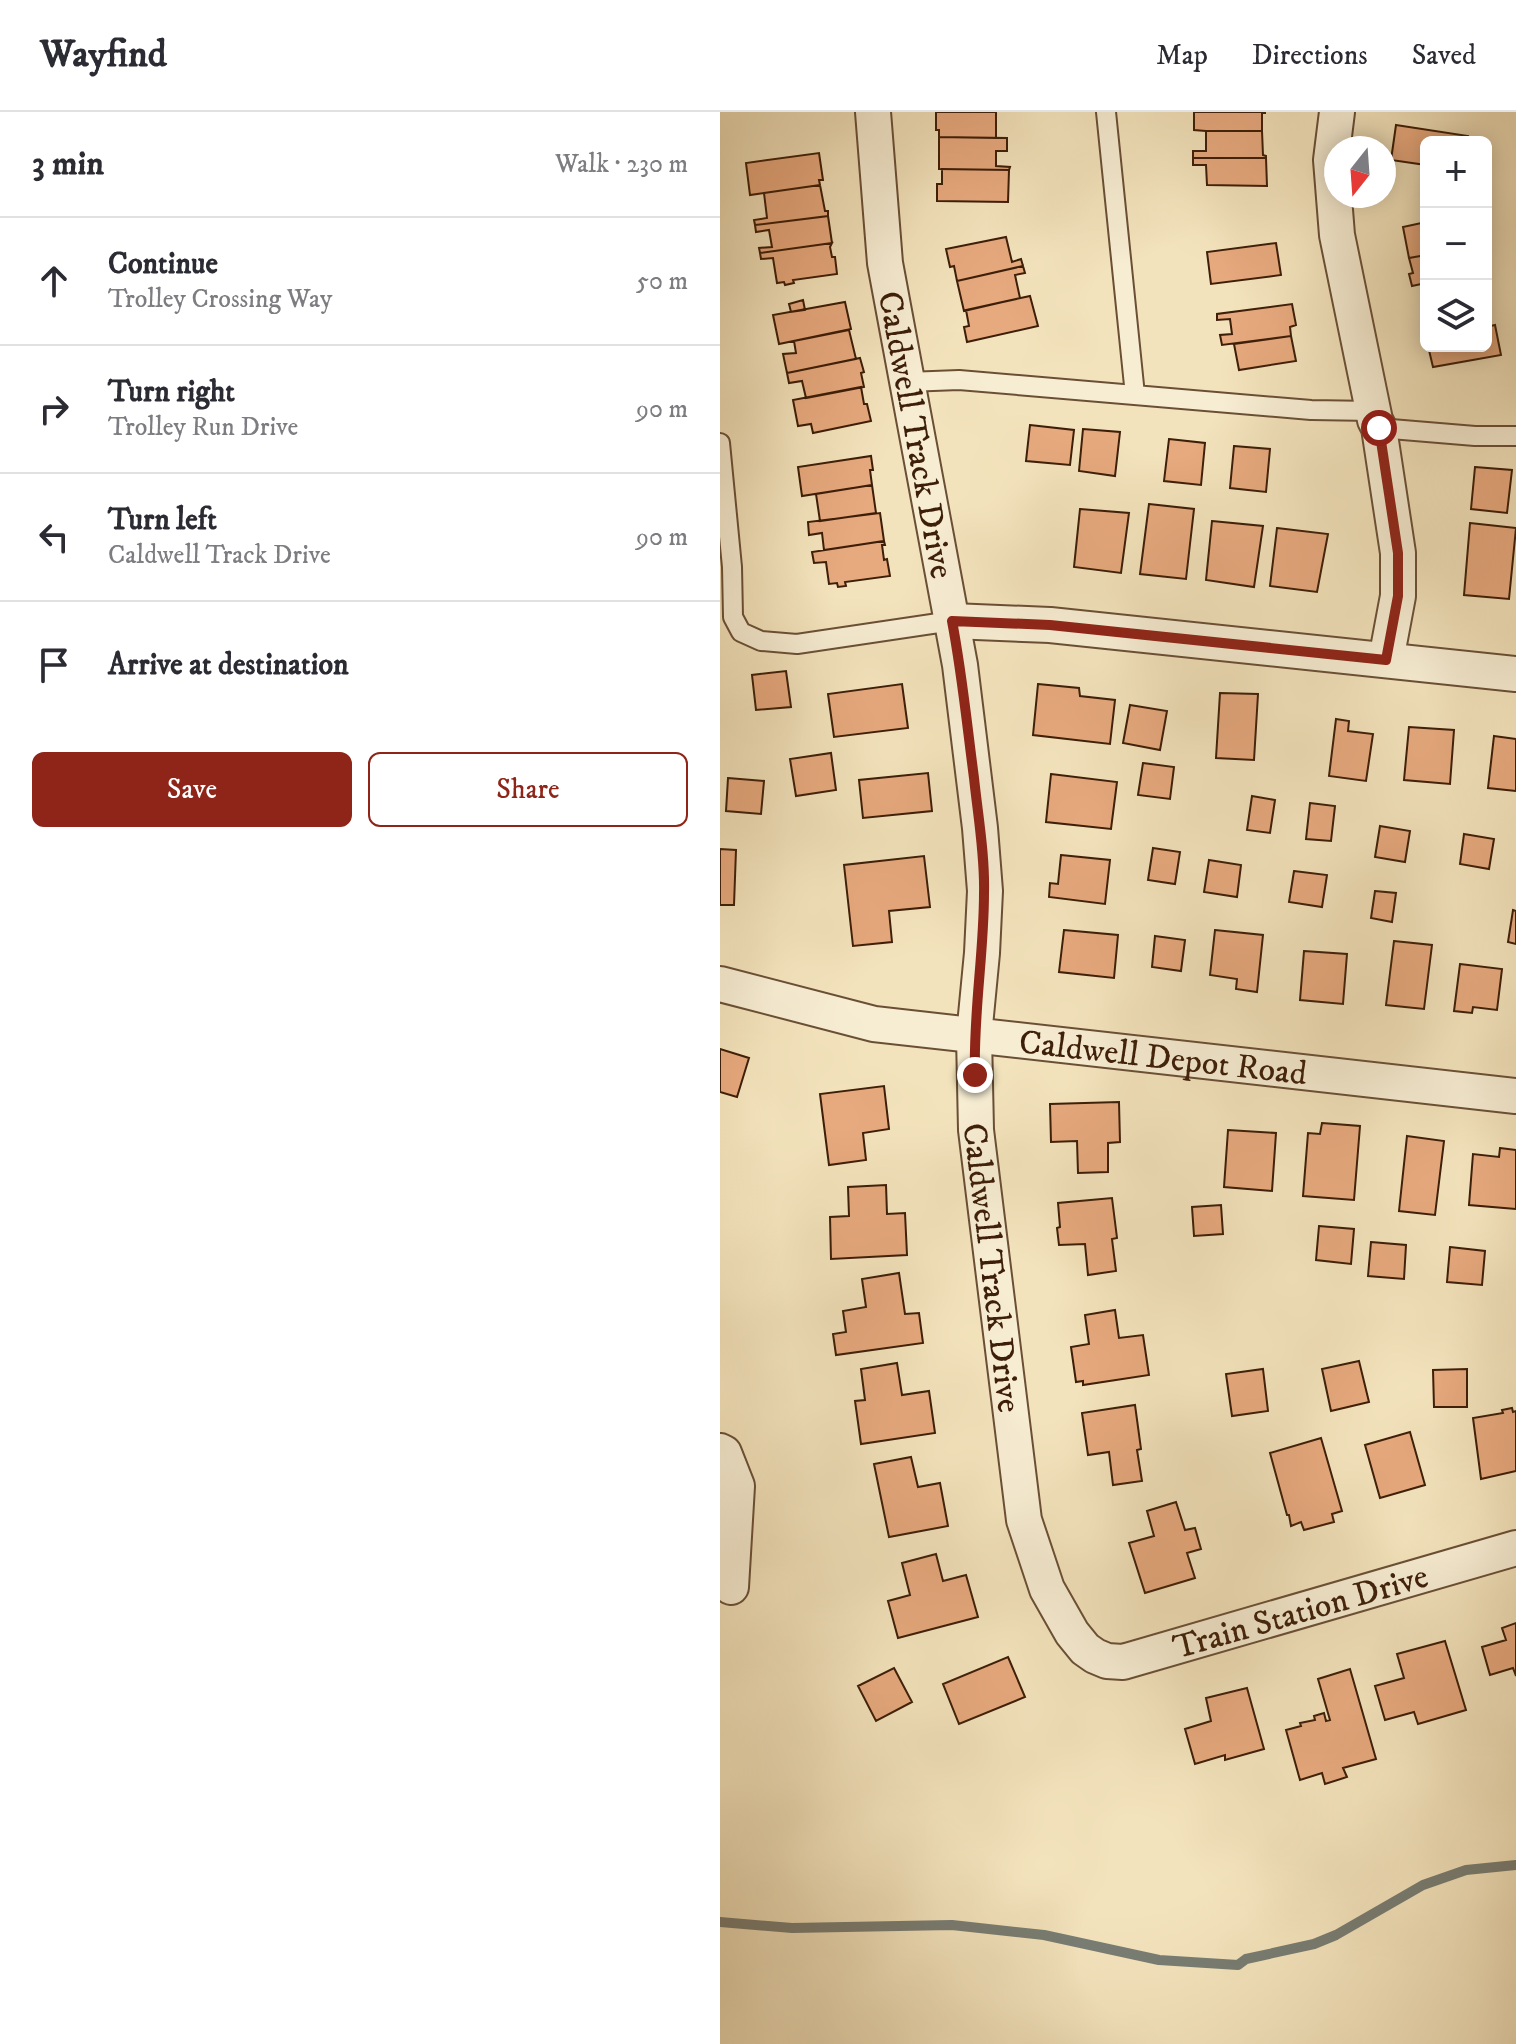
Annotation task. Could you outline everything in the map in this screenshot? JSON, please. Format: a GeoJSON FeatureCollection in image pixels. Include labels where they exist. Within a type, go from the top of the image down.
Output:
{"type":"FeatureCollection","features":[{"type":"Feature","properties":{"kind":"street","name":"Caldwell Track Drive"},"geometry":{"type":"LineString","coordinates":[[873,112],[885,263],[952,621],[980,828],[985,891],[974,1036],[976,1130],[1024,1520],[1047,1589],[1072,1633],[1085,1649]]}},
{"type":"Feature","properties":{"kind":"street"},"geometry":{"type":"LineString","coordinates":[[1337,112],[1331,160],[1337,235],[1376,420],[1398,553],[1398,596],[1386,660]]}},
{"type":"Feature","properties":{"kind":"street"},"geometry":{"type":"LineString","coordinates":[[952,621],[1050,625],[1516,674]]}},
{"type":"Feature","properties":{"kind":"street","name":"Caldwell Depot Road"},"geometry":{"type":"LineString","coordinates":[[720,984],[874,1024],[1516,1096]]}},
{"type":"Feature","properties":{"kind":"street"},"geometry":{"type":"LineString","coordinates":[[720,1451],[724,1453],[737,1486],[731,1587]]}},
{"type":"Feature","properties":{"kind":"street","name":"Train Station Drive"},"geometry":{"type":"LineString","coordinates":[[1085,1649],[1107,1661],[1123,1662],[1516,1548]]}},
{"type":"Feature","properties":{"kind":"lane"},"geometry":{"type":"LineString","coordinates":[[1106,112],[1135,395]]}},
{"type":"Feature","properties":{"kind":"lane"},"geometry":{"type":"LineString","coordinates":[[907,382],[959,380],[1311,410],[1475,436],[1516,436]]}},
{"type":"Feature","properties":{"kind":"lane"},"geometry":{"type":"LineString","coordinates":[[720,443],[732,567],[733,617],[741,632],[761,641],[797,644],[952,621]]}},
{"type":"Feature","properties":{"kind":"building"},"geometry":{"type":"Polygon","coordinates":[[[936,112],[996,112],[996,138],[939,137],[936,112]]]}},
{"type":"Feature","properties":{"kind":"building"},"geometry":{"type":"Polygon","coordinates":[[[1194,112],[1265,113],[1262,113],[1262,131],[1206,131],[1194,130],[1194,112]]]}},
{"type":"Feature","properties":{"kind":"building"},"geometry":{"type":"Polygon","coordinates":[[[1396,125],[1468,136],[1420,136],[1420,164],[1396,161],[1396,125]]]}},
{"type":"Feature","properties":{"kind":"building"},"geometry":{"type":"Polygon","coordinates":[[[1206,131],[1262,131],[1263,155],[1266,158],[1193,158],[1193,151],[1206,151],[1206,131]]]}},
{"type":"Feature","properties":{"kind":"building"},"geometry":{"type":"Polygon","coordinates":[[[939,137],[1007,138],[1007,151],[996,151],[996,166],[1010,167],[1009,170],[939,169],[939,137]]]}},
{"type":"Feature","properties":{"kind":"building"},"geometry":{"type":"Polygon","coordinates":[[[819,153],[823,180],[819,180],[820,185],[750,195],[746,163],[819,153]]]}},
{"type":"Feature","properties":{"kind":"building"},"geometry":{"type":"Polygon","coordinates":[[[1193,158],[1266,158],[1267,186],[1207,185],[1206,165],[1193,165],[1193,158]]]}},
{"type":"Feature","properties":{"kind":"building"},"geometry":{"type":"Polygon","coordinates":[[[942,169],[1009,170],[1008,202],[937,201],[937,184],[942,184],[942,169]]]}},
{"type":"Feature","properties":{"kind":"building"},"geometry":{"type":"Polygon","coordinates":[[[820,185],[828,216],[755,225],[754,220],[767,218],[764,193],[820,185]]]}},
{"type":"Feature","properties":{"kind":"building"},"geometry":{"type":"Polygon","coordinates":[[[828,216],[832,243],[760,253],[759,248],[772,247],[769,230],[756,232],[755,225],[828,216]]]}},
{"type":"Feature","properties":{"kind":"building"},"geometry":{"type":"Polygon","coordinates":[[[1420,223],[1420,256],[1409,258],[1403,227],[1420,223]]]}},
{"type":"Feature","properties":{"kind":"building"},"geometry":{"type":"Polygon","coordinates":[[[1006,237],[1012,262],[1021,259],[1023,266],[957,281],[946,249],[1006,237]]]}},
{"type":"Feature","properties":{"kind":"building"},"geometry":{"type":"Polygon","coordinates":[[[832,243],[830,247],[837,274],[793,280],[794,283],[785,285],[784,282],[777,283],[773,258],[761,259],[760,253],[832,243]]]}},
{"type":"Feature","properties":{"kind":"building"},"geometry":{"type":"Polygon","coordinates":[[[1276,243],[1281,275],[1211,284],[1207,252],[1276,243]]]}},
{"type":"Feature","properties":{"kind":"building"},"geometry":{"type":"Polygon","coordinates":[[[1420,256],[1420,284],[1412,286],[1409,258],[1420,256]]]}},
{"type":"Feature","properties":{"kind":"building"},"geometry":{"type":"Polygon","coordinates":[[[1023,266],[1025,273],[1015,275],[1020,298],[964,311],[957,281],[1023,266]]]}},
{"type":"Feature","properties":{"kind":"building"},"geometry":{"type":"Polygon","coordinates":[[[1030,296],[1038,326],[967,342],[964,327],[969,326],[966,310],[1030,296]]]}},
{"type":"Feature","properties":{"kind":"building"},"geometry":{"type":"Polygon","coordinates":[[[803,300],[805,310],[791,312],[789,304],[803,300]]]}},
{"type":"Feature","properties":{"kind":"building"},"geometry":{"type":"Polygon","coordinates":[[[845,302],[851,329],[779,344],[773,315],[845,302]]]}},
{"type":"Feature","properties":{"kind":"building"},"geometry":{"type":"Polygon","coordinates":[[[1292,304],[1296,325],[1290,327],[1291,336],[1222,345],[1220,335],[1232,334],[1230,319],[1217,320],[1217,314],[1292,304]]]}},
{"type":"Feature","properties":{"kind":"building"},"geometry":{"type":"Polygon","coordinates":[[[1495,325],[1501,355],[1433,367],[1429,352],[1492,352],[1492,326],[1495,325]]]}},
{"type":"Feature","properties":{"kind":"building"},"geometry":{"type":"Polygon","coordinates":[[[849,330],[856,359],[787,373],[783,354],[796,353],[794,341],[849,330]]]}},
{"type":"Feature","properties":{"kind":"building"},"geometry":{"type":"Polygon","coordinates":[[[1291,336],[1296,361],[1239,370],[1234,344],[1291,336]]]}},
{"type":"Feature","properties":{"kind":"building"},"geometry":{"type":"Polygon","coordinates":[[[860,358],[864,387],[806,398],[802,381],[789,383],[787,373],[860,358]]]}},
{"type":"Feature","properties":{"kind":"building"},"geometry":{"type":"Polygon","coordinates":[[[861,387],[871,421],[813,433],[811,424],[798,426],[793,400],[861,387]]]}},
{"type":"Feature","properties":{"kind":"building"},"geometry":{"type":"Polygon","coordinates":[[[1030,425],[1074,430],[1070,465],[1026,461],[1030,425]]]}},
{"type":"Feature","properties":{"kind":"building"},"geometry":{"type":"Polygon","coordinates":[[[1083,429],[1120,432],[1115,476],[1079,471],[1083,429]]]}},
{"type":"Feature","properties":{"kind":"building"},"geometry":{"type":"Polygon","coordinates":[[[1169,439],[1205,443],[1201,485],[1164,481],[1169,439]]]}},
{"type":"Feature","properties":{"kind":"building"},"geometry":{"type":"Polygon","coordinates":[[[1234,446],[1270,449],[1266,492],[1230,488],[1234,446]]]}},
{"type":"Feature","properties":{"kind":"building"},"geometry":{"type":"Polygon","coordinates":[[[871,456],[872,485],[802,496],[798,467],[871,456]]]}},
{"type":"Feature","properties":{"kind":"building"},"geometry":{"type":"Polygon","coordinates":[[[1475,467],[1512,470],[1507,513],[1471,509],[1475,467]]]}},
{"type":"Feature","properties":{"kind":"building"},"geometry":{"type":"Polygon","coordinates":[[[872,485],[876,513],[820,521],[816,494],[872,485]]]}},
{"type":"Feature","properties":{"kind":"building"},"geometry":{"type":"Polygon","coordinates":[[[1149,504],[1194,509],[1186,579],[1140,574],[1149,504]]]}},
{"type":"Feature","properties":{"kind":"building"},"geometry":{"type":"Polygon","coordinates":[[[1080,509],[1129,513],[1121,573],[1074,567],[1080,509]]]}},
{"type":"Feature","properties":{"kind":"building"},"geometry":{"type":"Polygon","coordinates":[[[880,513],[884,541],[824,550],[822,533],[809,535],[808,522],[880,513]]]}},
{"type":"Feature","properties":{"kind":"building"},"geometry":{"type":"Polygon","coordinates":[[[1212,521],[1263,526],[1254,587],[1206,580],[1212,521]]]}},
{"type":"Feature","properties":{"kind":"building"},"geometry":{"type":"Polygon","coordinates":[[[1470,523],[1516,528],[1509,599],[1464,595],[1470,523]]]}},
{"type":"Feature","properties":{"kind":"building"},"geometry":{"type":"Polygon","coordinates":[[[1277,528],[1328,534],[1317,592],[1270,586],[1277,528]]]}},
{"type":"Feature","properties":{"kind":"building"},"geometry":{"type":"Polygon","coordinates":[[[884,541],[884,560],[887,559],[890,576],[845,582],[846,586],[838,587],[837,583],[829,584],[826,562],[814,563],[812,552],[884,541]]]}},
{"type":"Feature","properties":{"kind":"building"},"geometry":{"type":"Polygon","coordinates":[[[786,671],[791,707],[756,710],[752,675],[786,671]]]}},
{"type":"Feature","properties":{"kind":"building"},"geometry":{"type":"Polygon","coordinates":[[[902,684],[908,728],[834,737],[828,694],[902,684]]]}},
{"type":"Feature","properties":{"kind":"building"},"geometry":{"type":"Polygon","coordinates":[[[1038,684],[1079,688],[1080,696],[1115,700],[1110,744],[1033,735],[1038,684]]]}},
{"type":"Feature","properties":{"kind":"building"},"geometry":{"type":"Polygon","coordinates":[[[1220,693],[1258,694],[1254,760],[1216,758],[1220,693]]]}},
{"type":"Feature","properties":{"kind":"building"},"geometry":{"type":"Polygon","coordinates":[[[1130,705],[1167,711],[1160,750],[1123,743],[1130,705]]]}},
{"type":"Feature","properties":{"kind":"building"},"geometry":{"type":"Polygon","coordinates":[[[1336,719],[1349,721],[1348,731],[1373,734],[1366,781],[1329,776],[1336,719]]]}},
{"type":"Feature","properties":{"kind":"building"},"geometry":{"type":"Polygon","coordinates":[[[1409,727],[1454,730],[1450,784],[1404,780],[1409,727]]]}},
{"type":"Feature","properties":{"kind":"building"},"geometry":{"type":"Polygon","coordinates":[[[1494,736],[1516,739],[1516,791],[1488,788],[1494,736]]]}},
{"type":"Feature","properties":{"kind":"building"},"geometry":{"type":"Polygon","coordinates":[[[831,753],[836,790],[796,796],[790,759],[831,753]]]}},
{"type":"Feature","properties":{"kind":"building"},"geometry":{"type":"Polygon","coordinates":[[[1143,763],[1174,767],[1170,799],[1138,795],[1143,763]]]}},
{"type":"Feature","properties":{"kind":"building"},"geometry":{"type":"Polygon","coordinates":[[[928,773],[932,811],[863,818],[859,780],[928,773]]]}},
{"type":"Feature","properties":{"kind":"building"},"geometry":{"type":"Polygon","coordinates":[[[1051,774],[1117,782],[1111,829],[1046,822],[1051,774]]]}},
{"type":"Feature","properties":{"kind":"building"},"geometry":{"type":"Polygon","coordinates":[[[728,778],[764,781],[761,814],[726,811],[728,778]]]}},
{"type":"Feature","properties":{"kind":"building"},"geometry":{"type":"Polygon","coordinates":[[[1252,796],[1275,800],[1270,833],[1247,830],[1252,796]]]}},
{"type":"Feature","properties":{"kind":"building"},"geometry":{"type":"Polygon","coordinates":[[[1310,803],[1335,806],[1331,841],[1306,839],[1310,803]]]}},
{"type":"Feature","properties":{"kind":"building"},"geometry":{"type":"Polygon","coordinates":[[[1380,826],[1410,831],[1405,862],[1375,857],[1380,826]]]}},
{"type":"Feature","properties":{"kind":"building"},"geometry":{"type":"Polygon","coordinates":[[[1464,834],[1494,839],[1489,869],[1460,864],[1464,834]]]}},
{"type":"Feature","properties":{"kind":"building"},"geometry":{"type":"Polygon","coordinates":[[[1153,848],[1180,852],[1175,884],[1148,880],[1153,848]]]}},
{"type":"Feature","properties":{"kind":"building"},"geometry":{"type":"Polygon","coordinates":[[[720,849],[736,850],[734,905],[720,905],[720,849]]]}},
{"type":"Feature","properties":{"kind":"building"},"geometry":{"type":"Polygon","coordinates":[[[1061,855],[1110,860],[1105,904],[1049,897],[1050,883],[1058,884],[1061,855]]]}},
{"type":"Feature","properties":{"kind":"building"},"geometry":{"type":"Polygon","coordinates":[[[924,856],[930,907],[889,911],[892,942],[853,946],[844,865],[924,856]]]}},
{"type":"Feature","properties":{"kind":"building"},"geometry":{"type":"Polygon","coordinates":[[[1209,860],[1241,865],[1237,897],[1204,892],[1209,860]]]}},
{"type":"Feature","properties":{"kind":"building"},"geometry":{"type":"Polygon","coordinates":[[[1294,871],[1327,875],[1322,907],[1289,902],[1294,871]]]}},
{"type":"Feature","properties":{"kind":"building"},"geometry":{"type":"Polygon","coordinates":[[[1375,891],[1396,893],[1392,922],[1371,918],[1375,891]]]}},
{"type":"Feature","properties":{"kind":"building"},"geometry":{"type":"Polygon","coordinates":[[[1513,910],[1516,911],[1516,944],[1508,942],[1513,910]]]}},
{"type":"Feature","properties":{"kind":"building"},"geometry":{"type":"Polygon","coordinates":[[[1064,930],[1118,935],[1114,978],[1059,972],[1064,930]]]}},
{"type":"Feature","properties":{"kind":"building"},"geometry":{"type":"Polygon","coordinates":[[[1215,930],[1263,935],[1257,992],[1236,989],[1237,979],[1210,975],[1215,930]]]}},
{"type":"Feature","properties":{"kind":"building"},"geometry":{"type":"Polygon","coordinates":[[[1155,936],[1185,940],[1181,971],[1152,967],[1155,936]]]}},
{"type":"Feature","properties":{"kind":"building"},"geometry":{"type":"Polygon","coordinates":[[[1394,941],[1432,945],[1424,1009],[1386,1005],[1394,941]]]}},
{"type":"Feature","properties":{"kind":"building"},"geometry":{"type":"Polygon","coordinates":[[[1304,951],[1347,954],[1343,1004],[1300,1000],[1304,951]]]}},
{"type":"Feature","properties":{"kind":"building"},"geometry":{"type":"Polygon","coordinates":[[[1460,964],[1502,969],[1497,1010],[1473,1007],[1472,1013],[1454,1011],[1460,964]]]}},
{"type":"Feature","properties":{"kind":"building"},"geometry":{"type":"Polygon","coordinates":[[[720,1049],[749,1058],[737,1097],[720,1092],[720,1049]]]}},
{"type":"Feature","properties":{"kind":"building"},"geometry":{"type":"Polygon","coordinates":[[[884,1086],[889,1129],[863,1133],[866,1160],[829,1165],[820,1094],[884,1086]]]}},
{"type":"Feature","properties":{"kind":"building"},"geometry":{"type":"Polygon","coordinates":[[[1119,1102],[1120,1142],[1108,1143],[1108,1172],[1078,1173],[1077,1141],[1051,1142],[1050,1104],[1119,1102]]]}},
{"type":"Feature","properties":{"kind":"building"},"geometry":{"type":"Polygon","coordinates":[[[1322,1123],[1360,1126],[1354,1200],[1303,1196],[1308,1133],[1320,1134],[1322,1123]]]}},
{"type":"Feature","properties":{"kind":"building"},"geometry":{"type":"Polygon","coordinates":[[[1228,1130],[1276,1133],[1272,1191],[1224,1187],[1228,1130]]]}},
{"type":"Feature","properties":{"kind":"building"},"geometry":{"type":"Polygon","coordinates":[[[1407,1136],[1444,1141],[1435,1215],[1399,1211],[1407,1136]]]}},
{"type":"Feature","properties":{"kind":"building"},"geometry":{"type":"Polygon","coordinates":[[[1500,1148],[1516,1150],[1516,1209],[1469,1205],[1473,1154],[1499,1157],[1500,1148]]]}},
{"type":"Feature","properties":{"kind":"building"},"geometry":{"type":"Polygon","coordinates":[[[886,1185],[887,1214],[905,1213],[907,1255],[831,1259],[830,1217],[849,1216],[848,1187],[886,1185]]]}},
{"type":"Feature","properties":{"kind":"building"},"geometry":{"type":"Polygon","coordinates":[[[1112,1198],[1117,1238],[1112,1239],[1116,1271],[1088,1275],[1085,1244],[1059,1245],[1058,1203],[1112,1198]]]}},
{"type":"Feature","properties":{"kind":"building"},"geometry":{"type":"Polygon","coordinates":[[[1221,1205],[1223,1234],[1194,1236],[1192,1207],[1221,1205]]]}},
{"type":"Feature","properties":{"kind":"building"},"geometry":{"type":"Polygon","coordinates":[[[1319,1226],[1354,1229],[1351,1264],[1316,1260],[1319,1226]]]}},
{"type":"Feature","properties":{"kind":"building"},"geometry":{"type":"Polygon","coordinates":[[[1371,1242],[1406,1245],[1404,1279],[1368,1276],[1371,1242]]]}},
{"type":"Feature","properties":{"kind":"building"},"geometry":{"type":"Polygon","coordinates":[[[1450,1247],[1485,1251],[1482,1285],[1447,1282],[1450,1247]]]}},
{"type":"Feature","properties":{"kind":"building"},"geometry":{"type":"Polygon","coordinates":[[[899,1273],[905,1314],[919,1313],[923,1343],[836,1355],[833,1334],[846,1332],[843,1311],[866,1307],[862,1279],[899,1273]]]}},
{"type":"Feature","properties":{"kind":"building"},"geometry":{"type":"Polygon","coordinates":[[[1115,1310],[1119,1338],[1143,1335],[1149,1375],[1083,1385],[1083,1381],[1076,1382],[1071,1347],[1089,1344],[1085,1315],[1115,1310]]]}},
{"type":"Feature","properties":{"kind":"building"},"geometry":{"type":"Polygon","coordinates":[[[1359,1361],[1369,1402],[1331,1411],[1322,1369],[1359,1361]]]}},
{"type":"Feature","properties":{"kind":"building"},"geometry":{"type":"Polygon","coordinates":[[[897,1363],[902,1395],[929,1391],[935,1433],[861,1444],[855,1401],[865,1400],[861,1369],[897,1363]]]}},
{"type":"Feature","properties":{"kind":"building"},"geometry":{"type":"Polygon","coordinates":[[[1263,1369],[1268,1411],[1232,1416],[1226,1374],[1263,1369]]]}},
{"type":"Feature","properties":{"kind":"building"},"geometry":{"type":"Polygon","coordinates":[[[1467,1369],[1467,1407],[1434,1407],[1433,1370],[1467,1369]]]}},
{"type":"Feature","properties":{"kind":"building"},"geometry":{"type":"Polygon","coordinates":[[[1135,1405],[1142,1481],[1113,1485],[1109,1452],[1088,1455],[1082,1413],[1135,1405]]]}},
{"type":"Feature","properties":{"kind":"building"},"geometry":{"type":"Polygon","coordinates":[[[1512,1408],[1513,1412],[1516,1411],[1516,1471],[1481,1479],[1473,1418],[1503,1413],[1502,1410],[1512,1408]]]}},
{"type":"Feature","properties":{"kind":"building"},"geometry":{"type":"Polygon","coordinates":[[[1410,1432],[1425,1485],[1380,1498],[1365,1445],[1410,1432]]]}},
{"type":"Feature","properties":{"kind":"building"},"geometry":{"type":"Polygon","coordinates":[[[1321,1438],[1342,1511],[1332,1514],[1334,1522],[1304,1530],[1301,1522],[1291,1526],[1270,1453],[1321,1438]]]}},
{"type":"Feature","properties":{"kind":"building"},"geometry":{"type":"Polygon","coordinates":[[[911,1457],[918,1487],[940,1483],[948,1526],[889,1537],[874,1464],[911,1457]]]}},
{"type":"Feature","properties":{"kind":"building"},"geometry":{"type":"Polygon","coordinates":[[[1176,1502],[1185,1530],[1195,1528],[1201,1549],[1187,1553],[1195,1578],[1145,1593],[1129,1543],[1154,1536],[1147,1511],[1176,1502]]]}},
{"type":"Feature","properties":{"kind":"building"},"geometry":{"type":"Polygon","coordinates":[[[936,1554],[943,1581],[966,1575],[978,1617],[898,1638],[888,1601],[910,1595],[902,1563],[936,1554]]]}},
{"type":"Feature","properties":{"kind":"building"},"geometry":{"type":"Polygon","coordinates":[[[1516,1623],[1516,1676],[1513,1668],[1490,1675],[1482,1647],[1506,1640],[1502,1628],[1516,1623]]]}},
{"type":"Feature","properties":{"kind":"building"},"geometry":{"type":"Polygon","coordinates":[[[1445,1641],[1466,1710],[1418,1724],[1414,1712],[1385,1720],[1375,1686],[1404,1678],[1397,1654],[1445,1641]]]}},
{"type":"Feature","properties":{"kind":"building"},"geometry":{"type":"Polygon","coordinates":[[[1008,1657],[1025,1697],[959,1724],[943,1684],[1008,1657]]]}},
{"type":"Feature","properties":{"kind":"building"},"geometry":{"type":"Polygon","coordinates":[[[894,1668],[912,1702],[876,1721],[858,1686],[894,1668]]]}},
{"type":"Feature","properties":{"kind":"building"},"geometry":{"type":"Polygon","coordinates":[[[1350,1669],[1376,1759],[1343,1768],[1347,1777],[1325,1784],[1322,1773],[1300,1780],[1286,1730],[1315,1720],[1314,1716],[1324,1713],[1326,1721],[1330,1720],[1318,1679],[1350,1669]]]}},
{"type":"Feature","properties":{"kind":"building"},"geometry":{"type":"Polygon","coordinates":[[[1247,1688],[1264,1749],[1225,1760],[1225,1755],[1195,1764],[1185,1729],[1211,1721],[1206,1698],[1247,1688]]]}},
{"type":"Feature","properties":{"kind":"waterway"},"geometry":{"type":"LineString","coordinates":[[720,1922],[792,1928],[952,1925],[1044,1935],[1159,1960],[1238,1965],[1246,1959],[1314,1944],[1336,1935],[1423,1885],[1466,1870],[1516,1865]]}},
{"type":"Feature","properties":{"kind":"route"},"geometry":{"type":"LineString","coordinates":[[975,1075],[974,1036],[985,891],[980,828],[952,621],[1050,625],[1386,660],[1398,596],[1398,553],[1379,428]]}}]}
